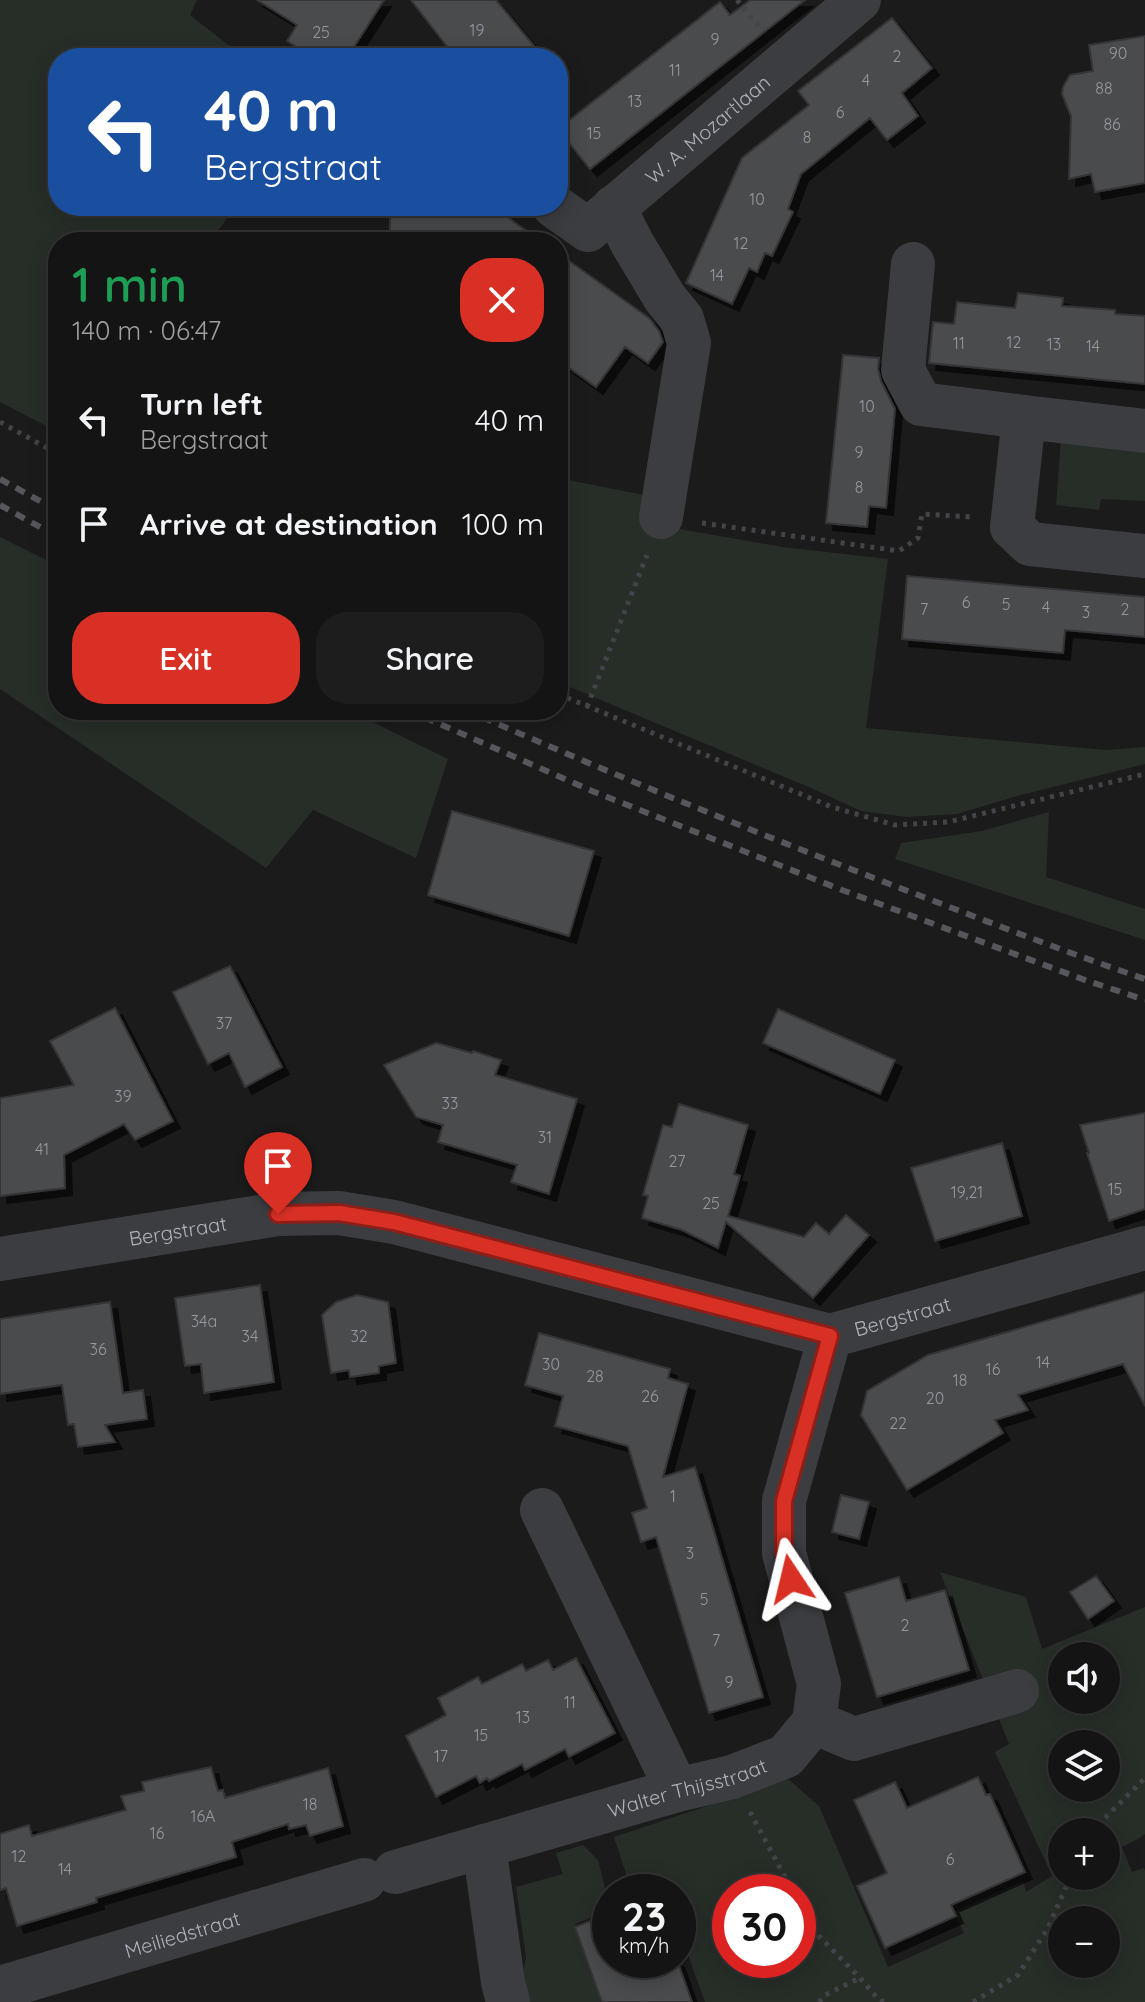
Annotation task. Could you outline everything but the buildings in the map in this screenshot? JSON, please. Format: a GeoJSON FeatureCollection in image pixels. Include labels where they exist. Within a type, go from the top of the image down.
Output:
{"type":"FeatureCollection","features":[{"type":"Feature","properties":{"kind":"street","name":"W. A. Mozartlaan"},"geometry":{"type":"LineString","coordinates":[[568,216],[588,230],[859,0]]}},
{"type":"Feature","properties":{"kind":"street"},"geometry":{"type":"LineString","coordinates":[[614,207],[632,243],[682,319],[689,343],[661,517]]}},
{"type":"Feature","properties":{"kind":"street"},"geometry":{"type":"LineString","coordinates":[[913,264],[903,370],[921,404],[1145,431]]}},
{"type":"Feature","properties":{"kind":"street"},"geometry":{"type":"LineString","coordinates":[[1024,417],[1012,527],[1030,544],[1145,556]]}},
{"type":"Feature","properties":{"kind":"street","name":"Bergstraat"},"geometry":{"type":"LineString","coordinates":[[0,1259],[278,1214],[339,1213],[394,1222],[830,1336],[1145,1248]]}},
{"type":"Feature","properties":{"kind":"street"},"geometry":{"type":"LineString","coordinates":[[830,1336],[784,1501],[784,1553],[819,1684],[814,1722],[854,1739],[1017,1691]]}},
{"type":"Feature","properties":{"kind":"street"},"geometry":{"type":"LineString","coordinates":[[542,1510],[677,1790]]}},
{"type":"Feature","properties":{"kind":"street","name":"Walter Thijsstraat"},"geometry":{"type":"LineString","coordinates":[[380,1876],[732,1777],[786,1756],[814,1722]]}},
{"type":"Feature","properties":{"kind":"street"},"geometry":{"type":"LineString","coordinates":[[484,1846],[508,2002]]}},
{"type":"Feature","properties":{"kind":"street","name":"Meiliedstraat"},"geometry":{"type":"LineString","coordinates":[[0,1988],[380,1876]]}},
{"type":"Feature","properties":{"kind":"path"},"geometry":{"type":"LineString","coordinates":[[0,422],[48,448]]}},
{"type":"Feature","properties":{"kind":"path"},"geometry":{"type":"LineString","coordinates":[[587,707],[661,517],[899,551],[918,538],[922,514],[996,518],[1012,527]]}},
{"type":"Feature","properties":{"kind":"path"},"geometry":{"type":"LineString","coordinates":[[568,698],[832,807],[895,825],[948,822],[1145,774]]}},
{"type":"Feature","properties":{"kind":"path"},"geometry":{"type":"LineString","coordinates":[[732,1777],[783,1874]]}},
{"type":"Feature","properties":{"kind":"path"},"geometry":{"type":"LineString","coordinates":[[1105,1818],[1145,1778]]}},
{"type":"Feature","properties":{"kind":"path"},"geometry":{"type":"LineString","coordinates":[[973,2002],[1018,1975],[1048,1928],[1065,1890]]}},
{"type":"Feature","properties":{"kind":"path"},"geometry":{"type":"LineString","coordinates":[[816,1933],[884,2002]]}},
{"type":"Feature","properties":{"kind":"path"},"geometry":{"type":"LineString","coordinates":[[819,2002],[825,1995],[860,1978]]}},
{"type":"Feature","properties":{"kind":"shaded area"},"geometry":{"type":"Polygon","coordinates":[[[0,0],[197,0],[190,15],[232,48],[48,48],[48,216],[229,216],[217,232],[48,232],[48,427],[0,402],[0,0]]]}},
{"type":"Feature","properties":{"kind":"shaded area"},"geometry":{"type":"Polygon","coordinates":[[[1061,440],[1145,448],[1145,501],[1101,499],[1099,510],[1056,505],[1061,440]]]}},
{"type":"Feature","properties":{"kind":"shaded area"},"geometry":{"type":"Polygon","coordinates":[[[568,480],[649,496],[645,523],[783,547],[888,559],[866,728],[1105,750],[1145,747],[1145,764],[957,814],[907,817],[861,811],[568,686],[568,480]]]}},
{"type":"Feature","properties":{"kind":"shaded area"},"geometry":{"type":"Polygon","coordinates":[[[0,537],[48,561],[48,720],[368,720],[448,759],[416,858],[313,810],[266,868],[0,689],[0,537]]]}},
{"type":"Feature","properties":{"kind":"shaded area"},"geometry":{"type":"Polygon","coordinates":[[[1049,812],[1046,877],[1145,909],[1145,940],[895,859],[901,843],[982,831],[1049,812]]]}},
{"type":"Feature","properties":{"kind":"shaded area"},"geometry":{"type":"Polygon","coordinates":[[[940,1572],[1026,1597],[1042,1649],[1048,1647],[1048,1714],[1120,1714],[1120,1642],[1059,1642],[1145,1607],[1145,1834],[1122,1847],[1132,1872],[1144,1868],[1145,1871],[1145,2002],[705,2002],[696,1977],[696,1874],[626,1874],[614,1837],[788,1779],[819,1806],[888,1967],[964,1933],[954,1912],[1023,1881],[1026,1892],[1048,1878],[1048,1890],[1120,1890],[1120,1818],[1048,1818],[1048,1867],[995,1752],[1009,1744],[940,1572]]]}},
{"type":"Feature","properties":{"kind":"shaded area"},"geometry":{"type":"Polygon","coordinates":[[[583,1845],[598,1860],[602,1874],[592,1874],[592,1917],[575,1924],[592,1970],[592,1978],[595,1978],[604,2002],[523,2002],[520,1989],[526,1957],[516,1887],[563,1874],[556,1853],[583,1845]]]}},
{"type":"Feature","properties":{"kind":"railway"},"geometry":{"type":"LineString","coordinates":[[0,479],[48,505]]}},
{"type":"Feature","properties":{"kind":"railway"},"geometry":{"type":"LineString","coordinates":[[0,505],[48,531]]}},
{"type":"Feature","properties":{"kind":"railway"},"geometry":{"type":"LineString","coordinates":[[431,720],[592,791],[842,890],[1145,1000]]}},
{"type":"Feature","properties":{"kind":"railway"},"geometry":{"type":"LineString","coordinates":[[489,720],[757,832],[1145,979]]}},
{"type":"Feature","properties":{"kind":"route"},"geometry":{"type":"LineString","coordinates":[[278,1214],[339,1213],[394,1222],[830,1336],[784,1501],[784,1553],[791,1579]]}}]}
